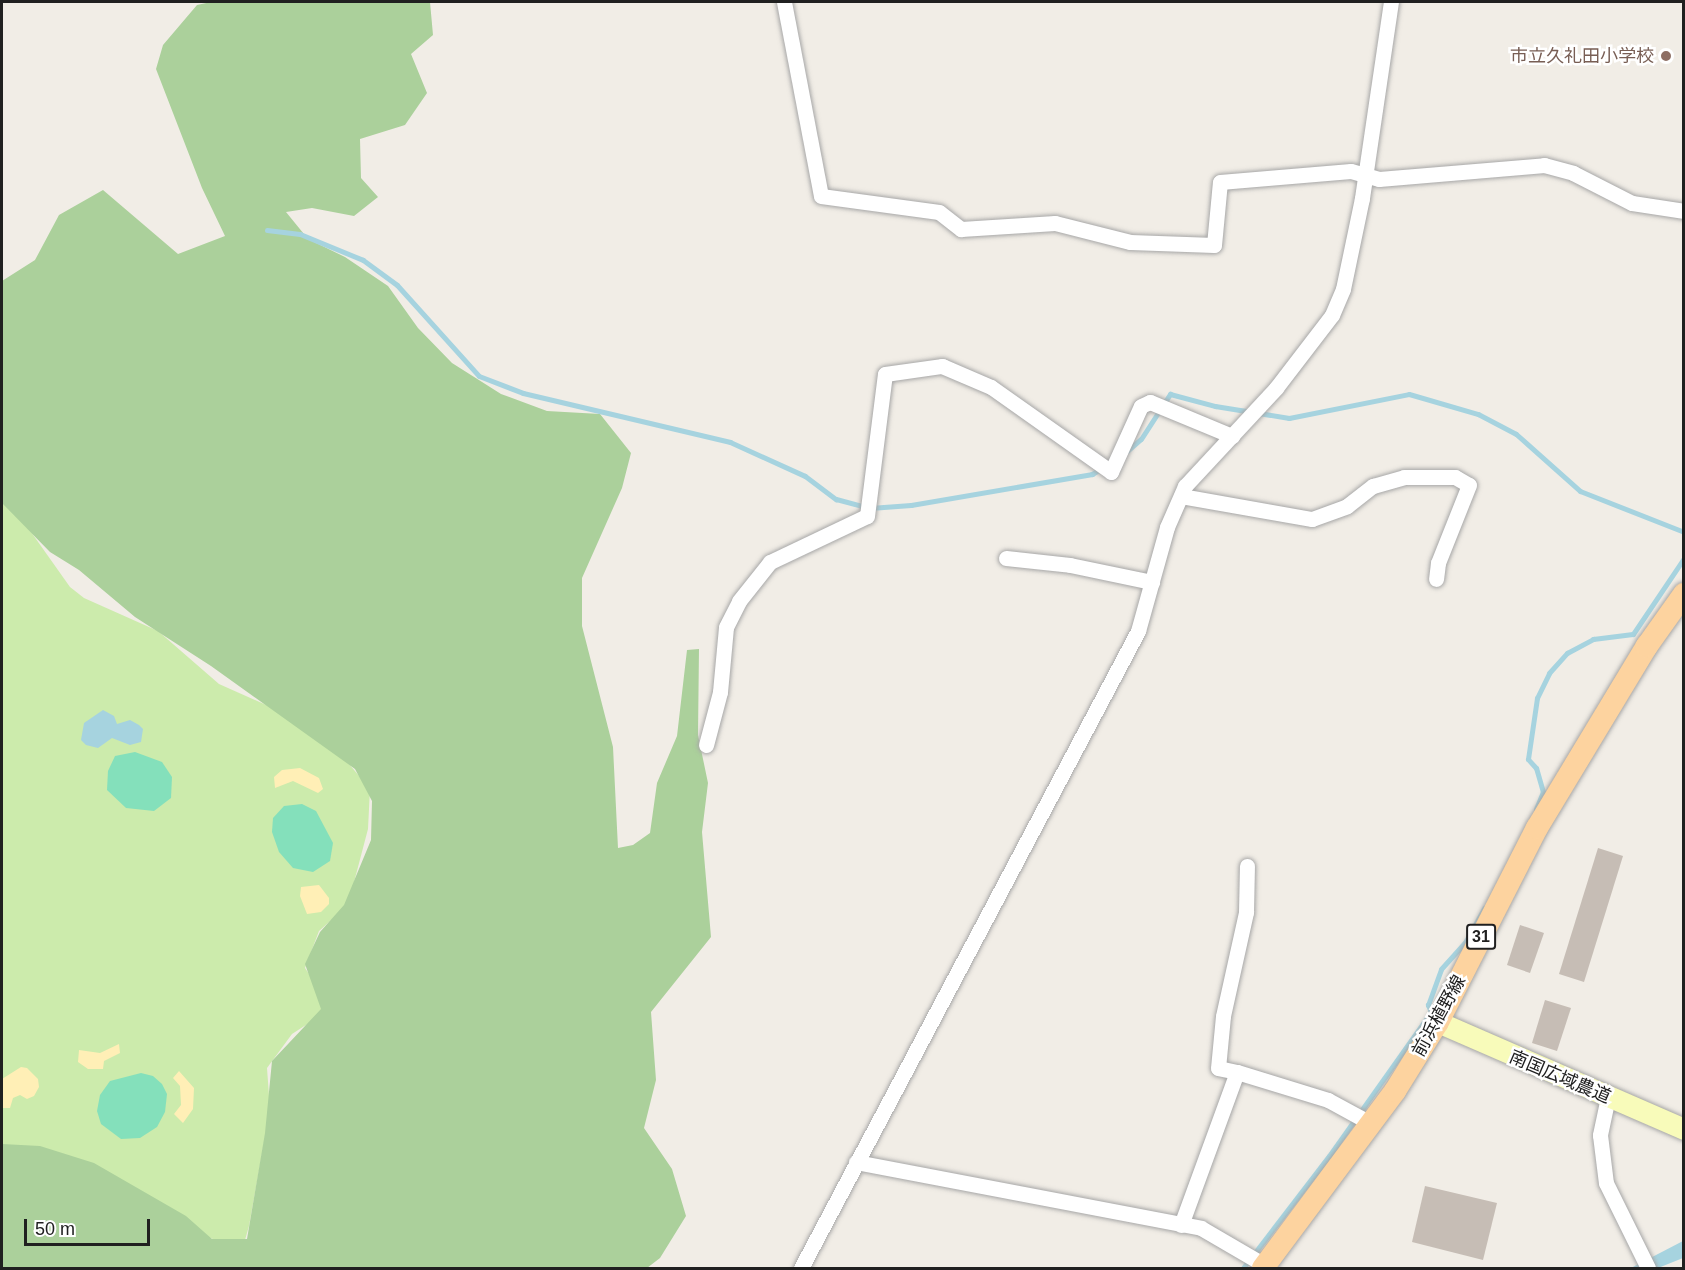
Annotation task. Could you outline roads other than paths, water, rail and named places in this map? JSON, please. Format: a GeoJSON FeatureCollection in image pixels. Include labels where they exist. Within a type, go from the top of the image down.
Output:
{"type":"FeatureCollection","features":[{"type":"Feature","properties":{"kind":"main road","name":"前浜植野線"},"geometry":{"type":"LineString","coordinates":[[1264,1267],[1372,1124],[1438,1022],[1537,828],[1647,646],[1683,594]]}},
{"type":"Feature","properties":{"kind":"street"},"geometry":{"type":"LineString","coordinates":[[784,2],[821,196],[939,212],[961,229],[1054,223],[1130,242],[1214,245],[1220,182],[1351,171],[1379,179],[1544,165],[1572,173],[1632,203],[1683,211]]}},
{"type":"Feature","properties":{"kind":"street"},"geometry":{"type":"LineString","coordinates":[[801,1269],[856,1162],[928,1034],[1138,631],[1181,496],[1276,388],[1332,315],[1343,290],[1365,175],[1391,2]]}},
{"type":"Feature","properties":{"kind":"street"},"geometry":{"type":"LineString","coordinates":[[706,745],[720,692],[726,627],[739,602],[770,562],[867,516],[885,374],[942,366],[991,387],[1111,472],[1141,406],[1150,402],[1232,436]]}},
{"type":"Feature","properties":{"kind":"street"},"geometry":{"type":"LineString","coordinates":[[1181,496],[1312,519],[1347,506],[1373,486],[1404,477],[1455,477],[1469,485],[1438,563],[1436,579]]}},
{"type":"Feature","properties":{"kind":"street"},"geometry":{"type":"LineString","coordinates":[[1006,558],[1070,565],[1152,582]]}},
{"type":"Feature","properties":{"kind":"street"},"geometry":{"type":"LineString","coordinates":[[1247,866],[1246,912],[1223,1016],[1218,1068],[1329,1100],[1372,1124]]}},
{"type":"Feature","properties":{"kind":"street","name":"南国広域農道"},"geometry":{"type":"LineString","coordinates":[[1438,1022],[1683,1129]]}},
{"type":"Feature","properties":{"kind":"street"},"geometry":{"type":"LineString","coordinates":[[1181,1225],[1237,1072]]}},
{"type":"Feature","properties":{"kind":"street"},"geometry":{"type":"LineString","coordinates":[[1608,1097],[1602,1117],[1600,1156],[1606,1183],[1630,1225],[1634,1247],[1648,1269]]}},
{"type":"Feature","properties":{"kind":"street"},"geometry":{"type":"LineString","coordinates":[[856,1162],[1201,1228],[1264,1267]]}},
{"type":"Feature","properties":{"kind":"water"},"geometry":{"type":"Polygon","coordinates":[[[103,710],[114,716],[117,724],[130,720],[139,725],[143,729],[141,742],[130,745],[112,738],[98,748],[86,745],[81,740],[84,723],[103,710]]]}},
{"type":"Feature","properties":{"kind":"water"},"geometry":{"type":"Polygon","coordinates":[[[1683,1241],[1683,1258],[1658,1268],[1631,1268],[1683,1241]]]}},
{"type":"Feature","properties":{"kind":"waterway"},"geometry":{"type":"LineString","coordinates":[[267,230],[300,234],[363,260],[397,285],[479,376],[523,393],[730,442],[805,476],[836,499],[870,508],[911,505],[1092,474],[1102,468]]}},
{"type":"Feature","properties":{"kind":"waterway"},"geometry":{"type":"LineString","coordinates":[[1127,451],[1141,439],[1170,394],[1215,406],[1289,418],[1409,394],[1478,414],[1516,434],[1580,491],[1684,532]]}},
{"type":"Feature","properties":{"kind":"waterway"},"geometry":{"type":"LineString","coordinates":[[1536,809],[1543,792],[1536,768],[1528,759],[1537,698],[1549,673],[1567,653],[1593,639],[1633,634],[1684,558]]}},
{"type":"Feature","properties":{"kind":"waterway"},"geometry":{"type":"LineString","coordinates":[[1243,1268],[1329,1156],[1431,1012],[1428,1005],[1441,969],[1466,941],[1484,908]]}},
{"type":"Feature","properties":{"kind":"place","name":"市立久礼田小学校"},"geometry":{"type":"Point","coordinates":[1666,56]}}]}
